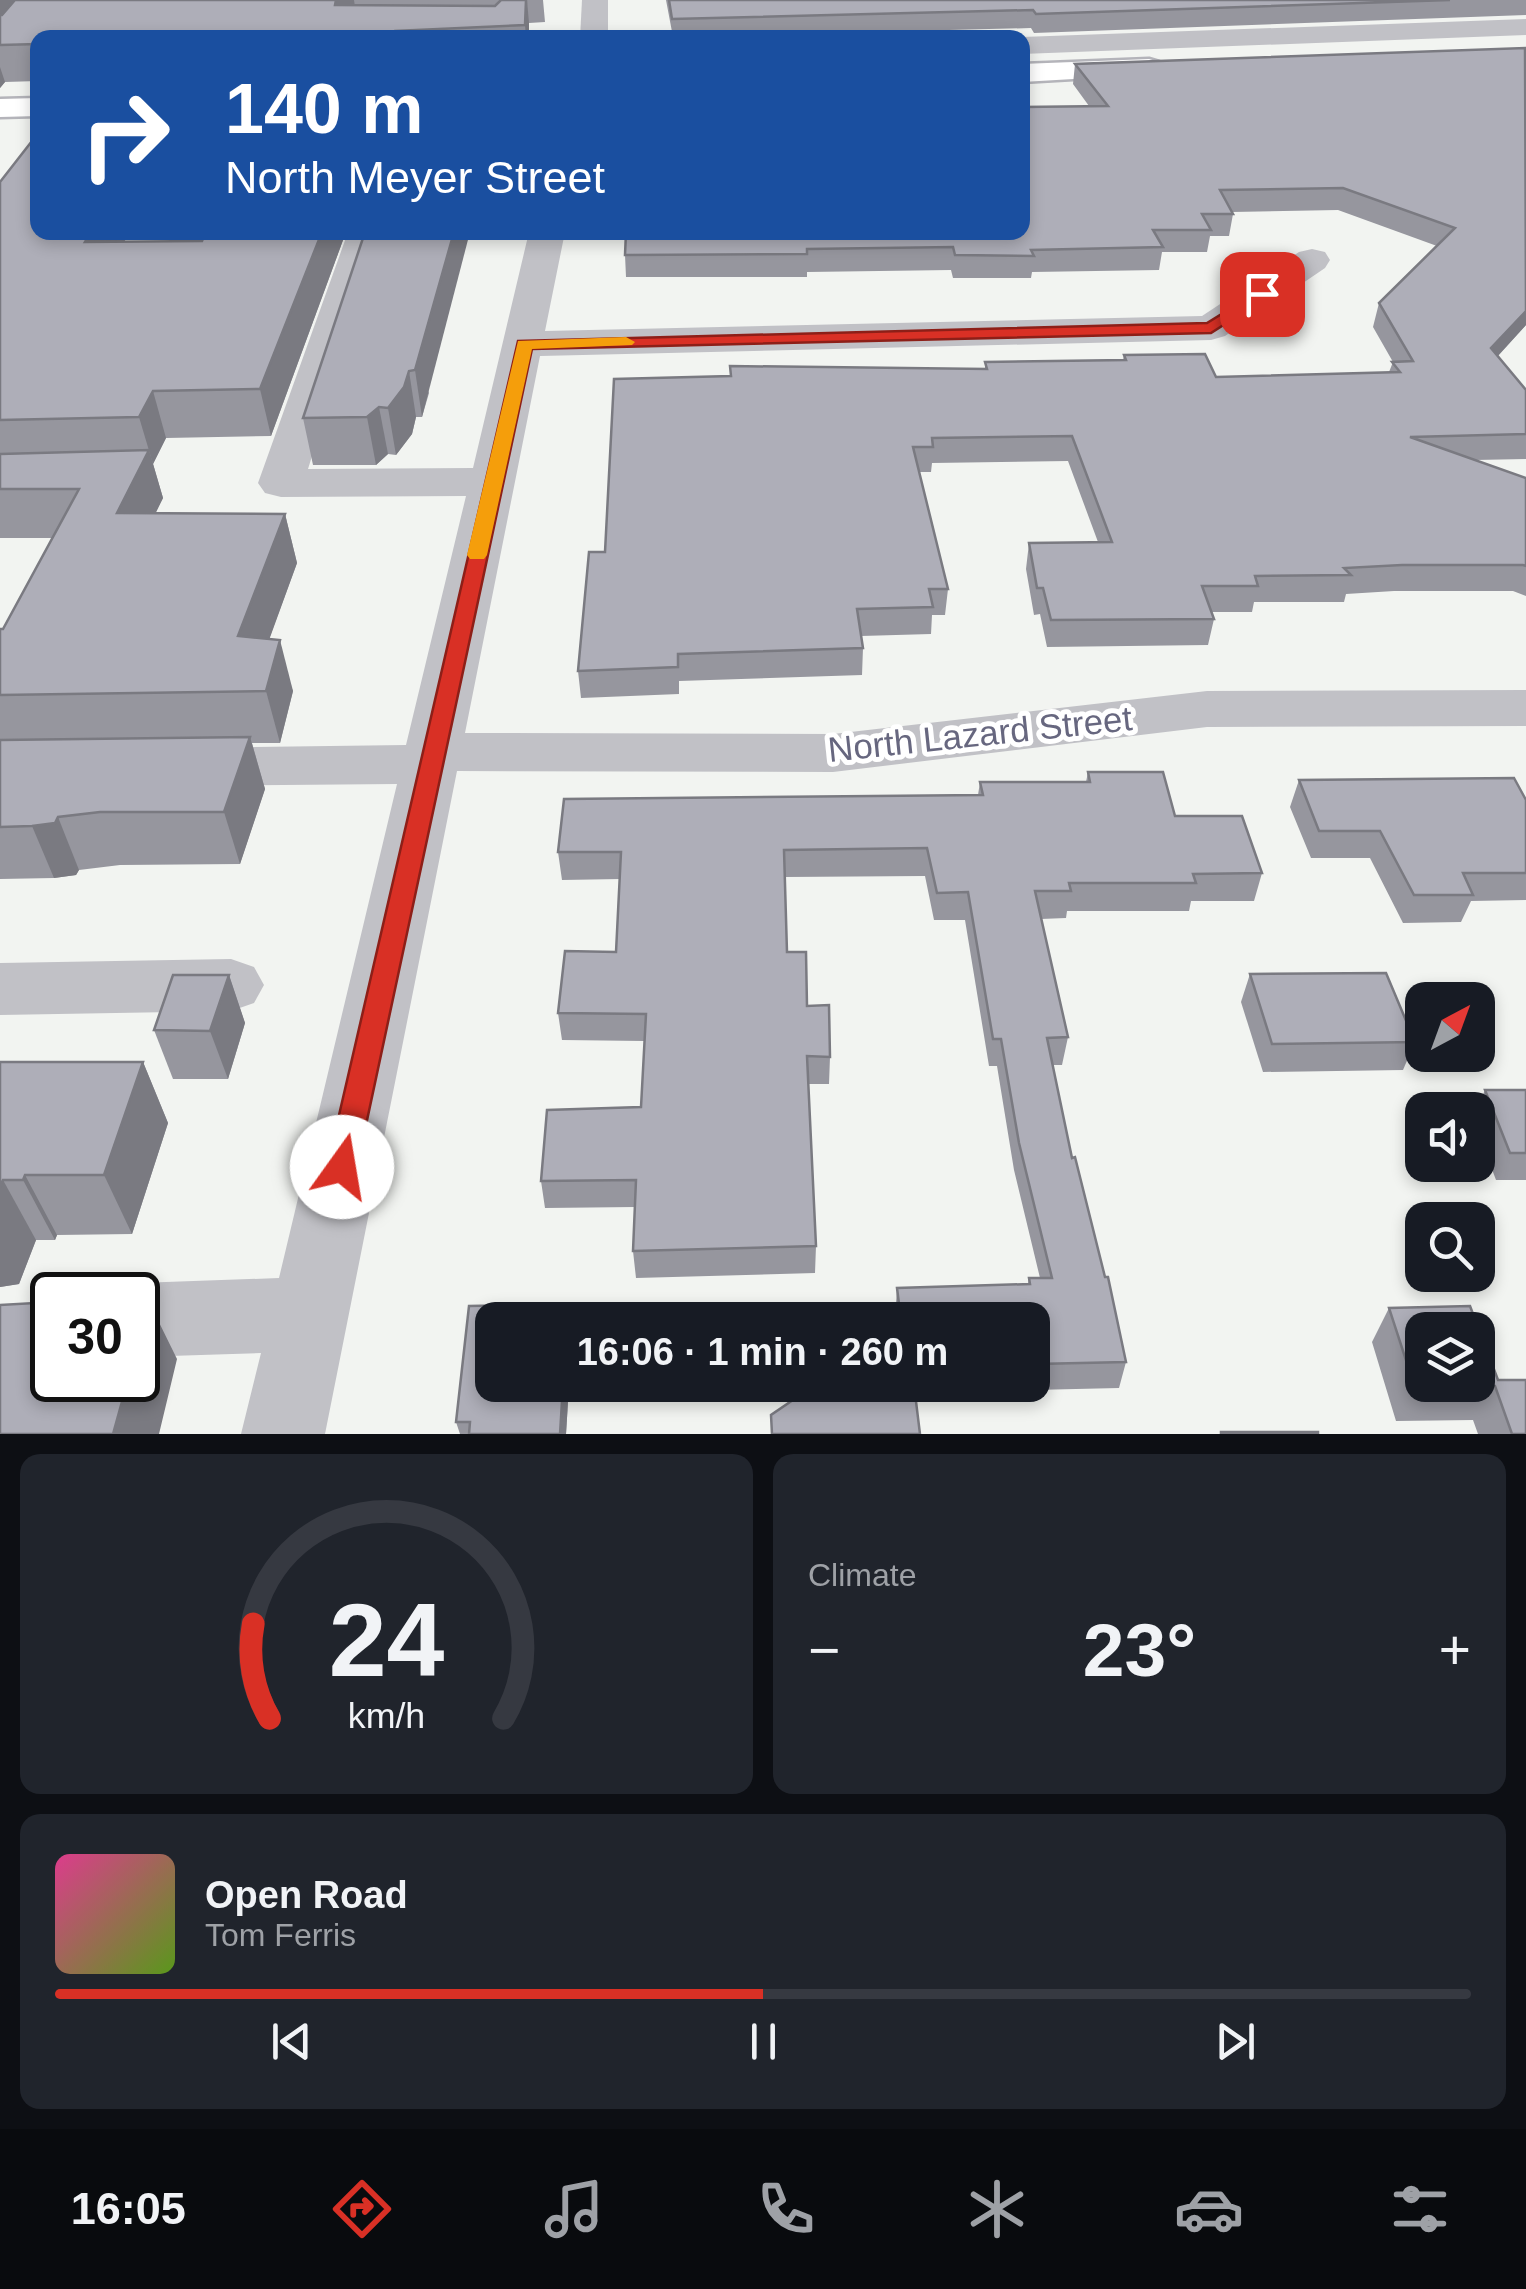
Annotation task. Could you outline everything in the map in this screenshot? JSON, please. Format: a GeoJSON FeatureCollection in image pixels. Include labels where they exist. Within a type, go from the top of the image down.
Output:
{"type":"FeatureCollection","features":[{"type":"Feature","properties":{"kind":"main road"},"geometry":{"type":"LineString","coordinates":[[1030,73],[1526,54]]}},
{"type":"Feature","properties":{"kind":"main road"},"geometry":{"type":"LineString","coordinates":[[0,108],[30,107]]}},
{"type":"Feature","properties":{"kind":"street"},"geometry":{"type":"LineString","coordinates":[[595,0],[595,30]]}},
{"type":"Feature","properties":{"kind":"street"},"geometry":{"type":"LineString","coordinates":[[1510,0],[1526,11]]}},
{"type":"Feature","properties":{"kind":"street"},"geometry":{"type":"LineString","coordinates":[[1030,46],[1526,27]]}},
{"type":"Feature","properties":{"kind":"street"},"geometry":{"type":"LineString","coordinates":[[362,240],[280,483],[494,482]]}},
{"type":"Feature","properties":{"kind":"street"},"geometry":{"type":"LineString","coordinates":[[283,1434],[544,240]]}},
{"type":"Feature","properties":{"kind":"street"},"geometry":{"type":"LineString","coordinates":[[524,344],[1211,328],[1312,260]]}},
{"type":"Feature","properties":{"kind":"street","name":"North Lazard Street"},"geometry":{"type":"LineString","coordinates":[[137,767],[432,758],[833,753],[1207,709],[1526,708]]}},
{"type":"Feature","properties":{"kind":"street"},"geometry":{"type":"LineString","coordinates":[[0,989],[231,985]]}},
{"type":"Feature","properties":{"kind":"street"},"geometry":{"type":"LineString","coordinates":[[160,1319],[310,1314]]}},
{"type":"Feature","properties":{"kind":"building"},"geometry":{"type":"Polygon","coordinates":[[[15,0],[336,0],[335,5],[495,6],[501,0],[526,0],[525,25],[417,30],[30,30],[30,44],[0,45],[2,15],[15,0]]]}},
{"type":"Feature","properties":{"kind":"building"},"geometry":{"type":"Polygon","coordinates":[[[669,0],[1450,0],[1036,14],[1033,10],[672,19],[669,0]]]}},
{"type":"Feature","properties":{"kind":"building"},"geometry":{"type":"Polygon","coordinates":[[[1525,48],[1526,311],[1491,348],[1526,390],[1526,434],[1410,437],[1526,478],[1526,566],[1402,565],[1344,568],[1351,575],[1255,576],[1258,586],[1202,586],[1214,619],[1051,620],[1043,588],[1037,588],[1029,543],[1112,542],[1072,436],[932,438],[933,447],[913,447],[948,589],[929,589],[933,607],[857,609],[863,648],[678,654],[678,667],[578,671],[589,552],[605,552],[614,379],[731,376],[730,366],[987,369],[985,362],[1126,360],[1124,355],[1205,354],[1216,377],[1400,372],[1392,362],[1413,361],[1379,303],[1455,228],[1343,188],[1220,190],[1233,214],[1202,214],[1211,230],[1153,230],[1163,247],[1031,250],[1034,256],[955,255],[953,247],[807,249],[807,254],[625,255],[626,240],[1030,240],[1030,107],[1108,106],[1075,64],[1525,48]]]}},
{"type":"Feature","properties":{"kind":"building"},"geometry":{"type":"Polygon","coordinates":[[[30,144],[30,240],[319,240],[260,389],[153,391],[139,417],[0,420],[0,182],[30,144]]]}},
{"type":"Feature","properties":{"kind":"building"},"geometry":{"type":"Polygon","coordinates":[[[362,240],[452,240],[415,370],[409,371],[404,387],[388,408],[379,407],[367,417],[303,418],[362,240]]]}},
{"type":"Feature","properties":{"kind":"building"},"geometry":{"type":"Polygon","coordinates":[[[149,450],[117,513],[285,514],[238,636],[280,640],[266,691],[0,695],[0,629],[79,489],[0,489],[0,454],[149,450]]]}},
{"type":"Feature","properties":{"kind":"building"},"geometry":{"type":"Polygon","coordinates":[[[250,737],[224,812],[100,812],[58,817],[55,823],[0,827],[0,740],[250,737]]]}},
{"type":"Feature","properties":{"kind":"building"},"geometry":{"type":"Polygon","coordinates":[[[1088,772],[1163,772],[1175,816],[1242,816],[1262,873],[1193,874],[1196,883],[1069,883],[1071,891],[1035,891],[1068,1037],[1047,1038],[1072,1158],[1075,1157],[1108,1277],[1126,1362],[1050,1364],[1050,1302],[899,1302],[897,1288],[1030,1284],[1029,1278],[1052,1278],[1019,1143],[1001,1039],[993,1039],[968,892],[937,893],[927,848],[784,850],[787,952],[806,952],[807,1006],[829,1005],[830,1057],[807,1056],[816,1246],[633,1251],[636,1180],[541,1181],[547,1110],[641,1107],[646,1014],[558,1013],[565,951],[616,952],[621,852],[558,852],[564,799],[983,795],[980,782],[1090,782],[1088,772]]]}},
{"type":"Feature","properties":{"kind":"building"},"geometry":{"type":"Polygon","coordinates":[[[1514,778],[1526,800],[1526,873],[1463,873],[1473,895],[1414,895],[1380,831],[1319,831],[1299,780],[1514,778]]]}},
{"type":"Feature","properties":{"kind":"building"},"geometry":{"type":"Polygon","coordinates":[[[1386,973],[1405,1018],[1405,1042],[1272,1044],[1250,974],[1386,973]]]}},
{"type":"Feature","properties":{"kind":"building"},"geometry":{"type":"Polygon","coordinates":[[[173,975],[229,975],[210,1031],[154,1030],[173,975]]]}},
{"type":"Feature","properties":{"kind":"building"},"geometry":{"type":"Polygon","coordinates":[[[0,1062],[143,1062],[104,1175],[25,1175],[23,1180],[3,1180],[0,1188],[0,1062]]]}},
{"type":"Feature","properties":{"kind":"building"},"geometry":{"type":"Polygon","coordinates":[[[1526,1090],[1526,1153],[1510,1153],[1495,1115],[1495,1092],[1486,1092],[1526,1090]]]}},
{"type":"Feature","properties":{"kind":"building"},"geometry":{"type":"Polygon","coordinates":[[[30,1303],[30,1402],[122,1402],[113,1434],[0,1434],[0,1305],[30,1303]]]}},
{"type":"Feature","properties":{"kind":"building"},"geometry":{"type":"Polygon","coordinates":[[[469,1306],[475,1306],[475,1402],[562,1402],[560,1434],[469,1434],[470,1422],[456,1422],[469,1306]]]}},
{"type":"Feature","properties":{"kind":"building"},"geometry":{"type":"Polygon","coordinates":[[[1470,1306],[1472,1312],[1405,1312],[1405,1357],[1389,1308],[1470,1306]]]}},
{"type":"Feature","properties":{"kind":"building"},"geometry":{"type":"Polygon","coordinates":[[[1495,1372],[1498,1380],[1526,1380],[1526,1434],[1512,1434],[1495,1386],[1495,1372]]]}},
{"type":"Feature","properties":{"kind":"building"},"geometry":{"type":"Polygon","coordinates":[[[790,1402],[916,1402],[920,1434],[772,1434],[771,1415],[790,1402]]]}},
{"type":"Feature","properties":{"kind":"building"},"geometry":{"type":"Polygon","coordinates":[[[1318,1432],[1318,1434],[1221,1434],[1318,1432]]]}},
{"type":"Feature","properties":{"kind":"slow traffic"},"geometry":{"type":"LineString","coordinates":[[477,555],[524,344],[626,342]]}},
{"type":"Feature","properties":{"kind":"route"},"geometry":{"type":"LineString","coordinates":[[342,1167],[524,344],[1211,328],[1262,294]]}}]}
